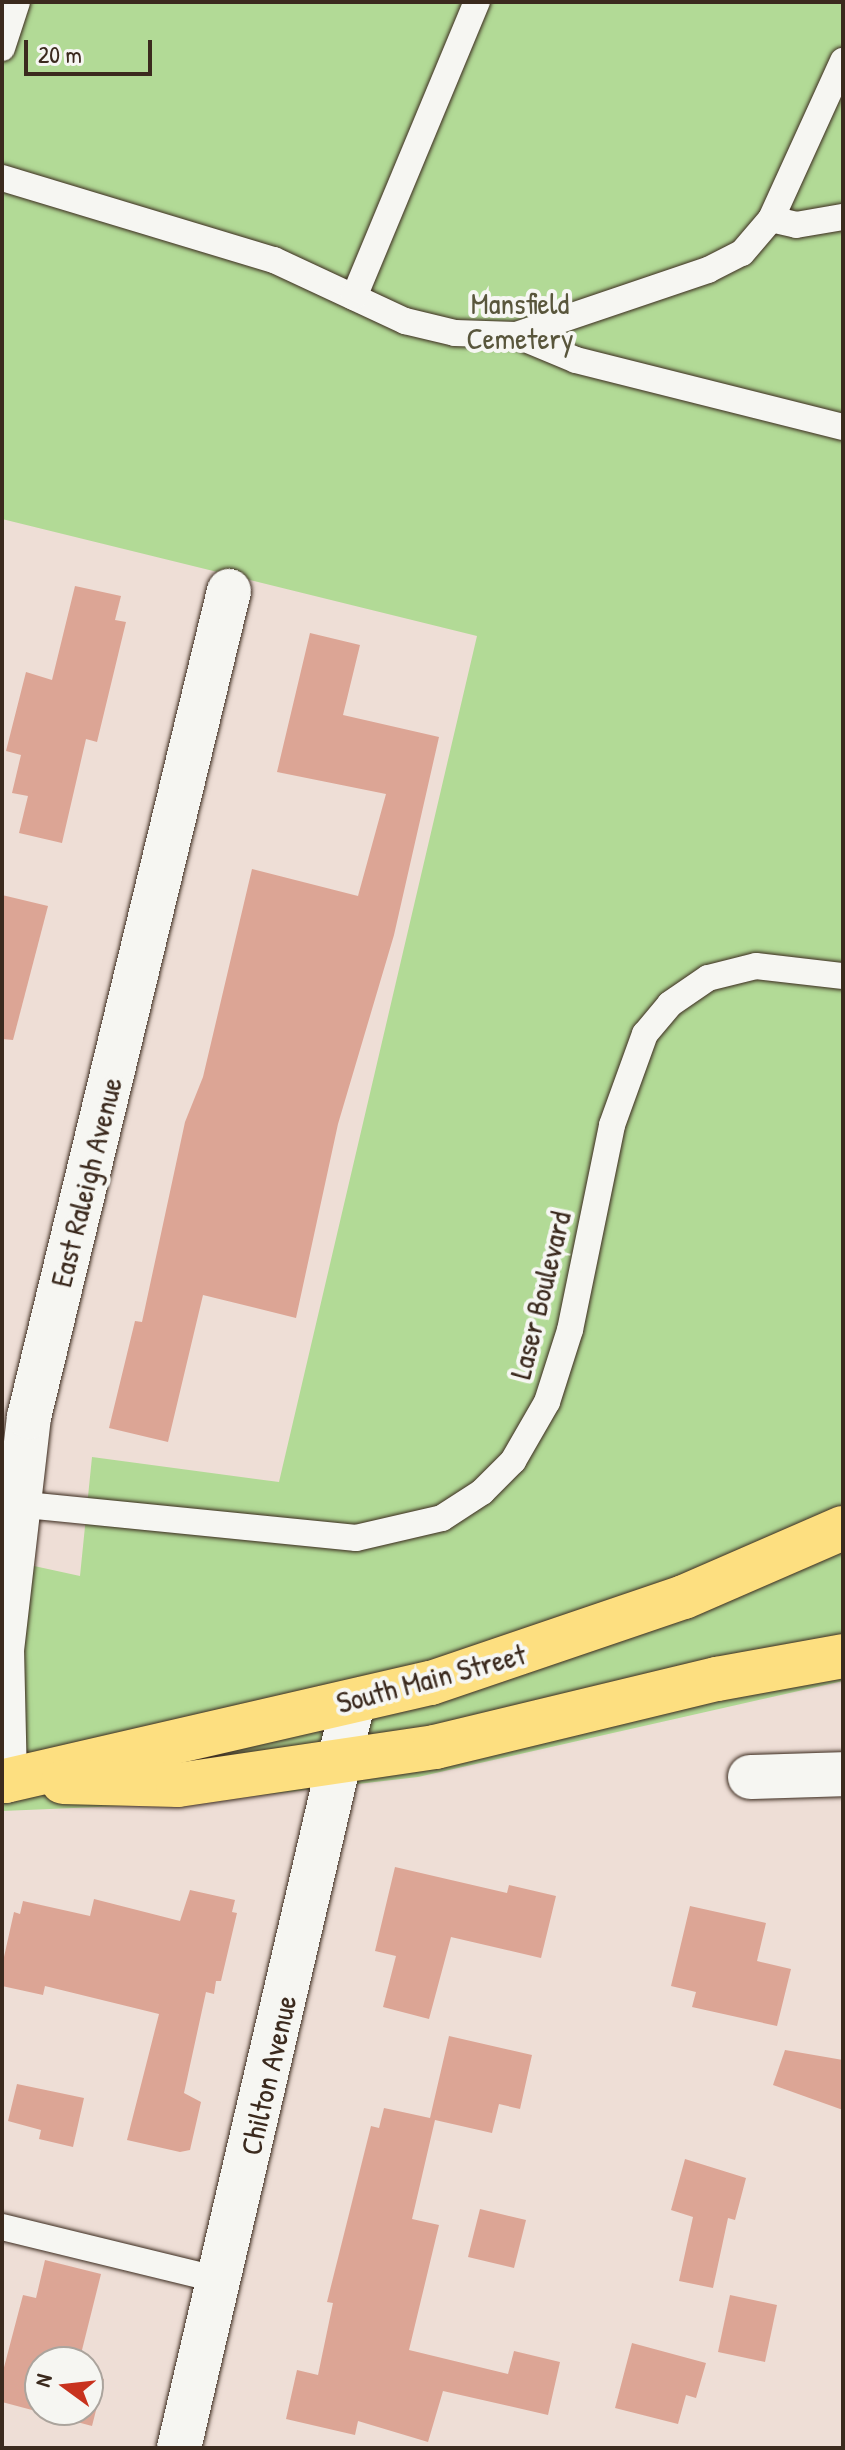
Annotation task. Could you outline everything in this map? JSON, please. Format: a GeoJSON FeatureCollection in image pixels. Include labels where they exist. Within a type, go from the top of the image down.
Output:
{"type":"FeatureCollection","features":[{"type":"Feature","properties":{"kind":"highway","name":"South Main Street"},"geometry":{"type":"LineString","coordinates":[[3,1781],[353,1702],[523,1655],[684,1597],[843,1528]]}},
{"type":"Feature","properties":{"kind":"highway"},"geometry":{"type":"LineString","coordinates":[[717,1679],[843,1633]]}},
{"type":"Feature","properties":{"kind":"highway"},"geometry":{"type":"LineString","coordinates":[[717,1679],[843,1656]]}},
{"type":"Feature","properties":{"kind":"highway","name":"South Main Street"},"geometry":{"type":"LineString","coordinates":[[3,1781],[178,1785],[343,1761],[537,1725],[717,1679]]}},
{"type":"Feature","properties":{"kind":"street","name":"East Raleigh Avenue"},"geometry":{"type":"LineString","coordinates":[[3,1781],[2,1650],[16,1504],[29,1417],[229,591]]}},
{"type":"Feature","properties":{"kind":"street","name":"Chilton Avenue"},"geometry":{"type":"LineString","coordinates":[[179,2448],[343,1761],[353,1702]]}},
{"type":"Feature","properties":{"kind":"street"},"geometry":{"type":"LineString","coordinates":[[750,1777],[843,1774]]}},
{"type":"Feature","properties":{"kind":"lane"},"geometry":{"type":"LineString","coordinates":[[2,48],[17,2]]}},
{"type":"Feature","properties":{"kind":"lane"},"geometry":{"type":"LineString","coordinates":[[354,297],[477,2]]}},
{"type":"Feature","properties":{"kind":"lane"},"geometry":{"type":"LineString","coordinates":[[2,178],[274,260],[405,321],[455,333],[516,335],[708,270],[742,253],[771,219],[843,61]]}},
{"type":"Feature","properties":{"kind":"lane"},"geometry":{"type":"LineString","coordinates":[[771,219],[796,225],[843,217]]}},
{"type":"Feature","properties":{"kind":"lane"},"geometry":{"type":"LineString","coordinates":[[516,335],[576,360],[843,427]]}},
{"type":"Feature","properties":{"kind":"lane","name":"Laser Boulevard"},"geometry":{"type":"LineString","coordinates":[[16,1504],[356,1538],[442,1518],[482,1492],[513,1461],[547,1402],[570,1330],[612,1125],[645,1034],[670,1004],[708,978],[756,966],[843,976]]}},
{"type":"Feature","properties":{"kind":"lane"},"geometry":{"type":"LineString","coordinates":[[2,2227],[219,2280]]}},
{"type":"Feature","properties":{"kind":"green space","name":"Mansfield Cemetery"},"geometry":{"type":"Polygon","coordinates":[[[2,2],[843,2],[843,1681],[418,1777],[193,1803],[2,1811],[2,1559],[80,1576],[92,1457],[279,1482],[477,636],[2,519],[2,2]]]}},
{"type":"Feature","properties":{"kind":"building"},"geometry":{"type":"Polygon","coordinates":[[[75,586],[121,596],[115,620],[126,622],[97,742],[86,739],[62,843],[19,833],[28,796],[12,793],[21,755],[6,751],[26,672],[52,680],[75,586]]]}},
{"type":"Feature","properties":{"kind":"building"},"geometry":{"type":"Polygon","coordinates":[[[310,633],[360,645],[343,715],[439,737],[394,935],[338,1124],[296,1318],[203,1295],[168,1442],[109,1428],[135,1321],[142,1322],[185,1122],[203,1077],[252,869],[358,896],[386,794],[277,772],[310,633]]]}},
{"type":"Feature","properties":{"kind":"building"},"geometry":{"type":"Polygon","coordinates":[[[2,895],[48,906],[13,1040],[2,1039],[2,895]]]}},
{"type":"Feature","properties":{"kind":"building"},"geometry":{"type":"Polygon","coordinates":[[[395,1867],[507,1893],[509,1885],[556,1896],[541,1958],[451,1937],[429,2019],[383,2007],[396,1956],[375,1951],[395,1867]]]}},
{"type":"Feature","properties":{"kind":"building"},"geometry":{"type":"Polygon","coordinates":[[[190,1890],[235,1900],[232,1912],[237,1913],[221,1981],[216,1981],[214,1994],[206,1992],[184,2093],[201,2102],[190,2150],[180,2152],[127,2140],[159,2014],[45,1986],[43,1995],[2,1986],[2,1966],[14,1912],[20,1914],[23,1901],[90,1916],[94,1899],[180,1921],[190,1890]]]}},
{"type":"Feature","properties":{"kind":"building"},"geometry":{"type":"Polygon","coordinates":[[[690,1906],[766,1923],[757,1961],[791,1969],[777,2026],[692,2007],[696,1992],[671,1986],[690,1906]]]}},
{"type":"Feature","properties":{"kind":"building"},"geometry":{"type":"Polygon","coordinates":[[[449,2036],[532,2055],[520,2109],[499,2104],[492,2133],[435,2120],[412,2219],[439,2225],[409,2350],[508,2374],[514,2351],[560,2362],[548,2415],[443,2391],[428,2442],[358,2421],[355,2435],[286,2419],[297,2370],[318,2375],[333,2303],[327,2302],[371,2126],[379,2128],[384,2108],[430,2118],[449,2036]]]}},
{"type":"Feature","properties":{"kind":"building"},"geometry":{"type":"Polygon","coordinates":[[[785,2050],[843,2060],[843,2110],[773,2085],[785,2050]]]}},
{"type":"Feature","properties":{"kind":"building"},"geometry":{"type":"Polygon","coordinates":[[[17,2084],[84,2098],[73,2147],[39,2139],[41,2130],[8,2121],[17,2084]]]}},
{"type":"Feature","properties":{"kind":"building"},"geometry":{"type":"Polygon","coordinates":[[[685,2159],[746,2178],[735,2220],[728,2218],[713,2288],[679,2281],[693,2217],[671,2210],[685,2159]]]}},
{"type":"Feature","properties":{"kind":"building"},"geometry":{"type":"Polygon","coordinates":[[[480,2209],[526,2220],[514,2268],[468,2257],[480,2209]]]}},
{"type":"Feature","properties":{"kind":"building"},"geometry":{"type":"Polygon","coordinates":[[[45,2260],[101,2274],[83,2346],[24,2346],[24,2408],[2,2402],[2,2375],[23,2295],[36,2298],[45,2260]]]}},
{"type":"Feature","properties":{"kind":"building"},"geometry":{"type":"Polygon","coordinates":[[[730,2295],[777,2305],[765,2362],[718,2352],[730,2295]]]}},
{"type":"Feature","properties":{"kind":"building"},"geometry":{"type":"Polygon","coordinates":[[[632,2343],[706,2363],[696,2398],[686,2395],[678,2424],[615,2408],[632,2343]]]}}]}
